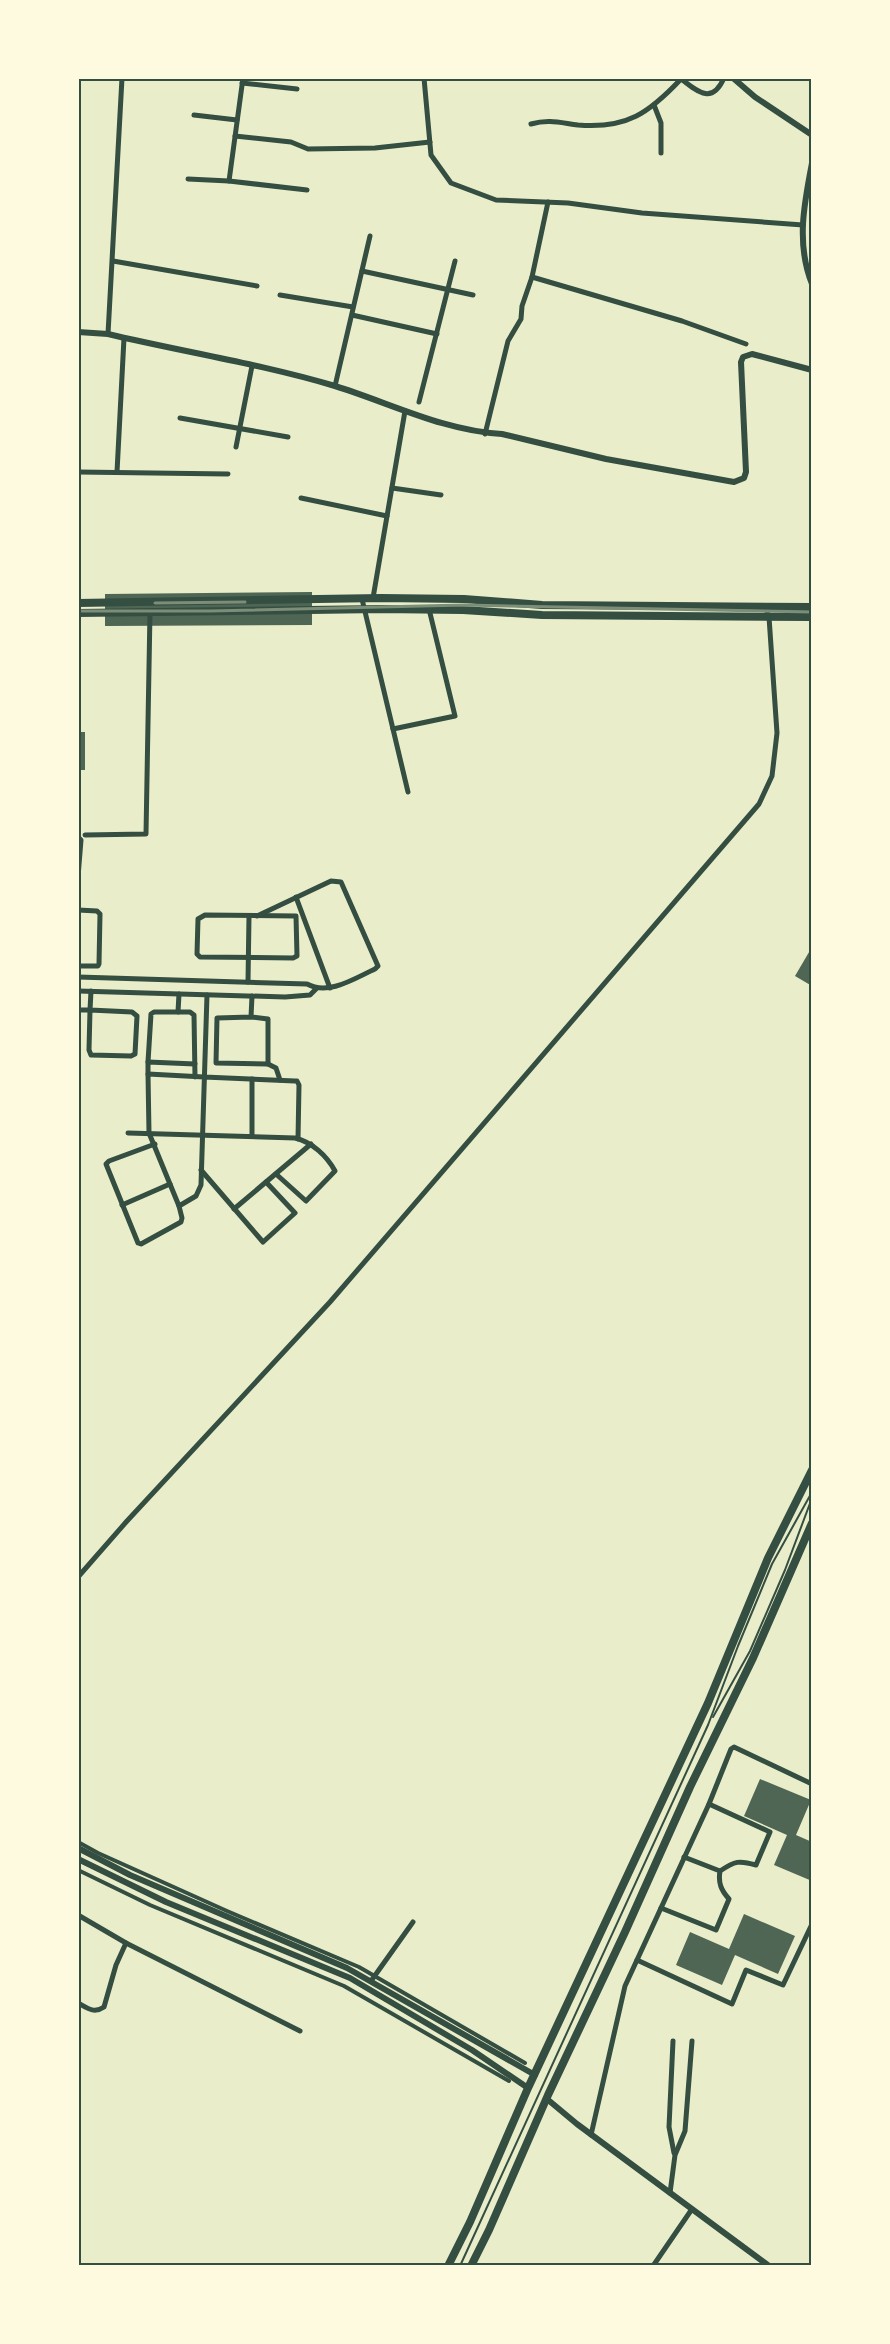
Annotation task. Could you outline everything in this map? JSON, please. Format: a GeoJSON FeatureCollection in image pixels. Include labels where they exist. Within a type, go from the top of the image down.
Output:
{"type":"FeatureCollection","features":[{"type":"Feature","properties":{"kind":"main road"},"geometry":{"type":"LineString","coordinates":[[78,603],[373,598],[464,599],[542,605],[812,607]]}},
{"type":"Feature","properties":{"kind":"main road"},"geometry":{"type":"LineString","coordinates":[[78,613],[429,609],[542,615],[812,617]]}},
{"type":"Feature","properties":{"kind":"main road"},"geometry":{"type":"LineString","coordinates":[[448,2266],[470,2222],[528,2088],[708,1702],[768,1558],[812,1470]]}},
{"type":"Feature","properties":{"kind":"main road"},"geometry":{"type":"LineString","coordinates":[[471,2266],[690,1787],[753,1659],[812,1523]]}},
{"type":"Feature","properties":{"kind":"street"},"geometry":{"type":"LineString","coordinates":[[108,334],[122,78]]}},
{"type":"Feature","properties":{"kind":"street"},"geometry":{"type":"LineString","coordinates":[[423,78],[431,155],[451,183],[496,200],[568,202],[642,213],[803,225]]}},
{"type":"Feature","properties":{"kind":"street"},"geometry":{"type":"LineString","coordinates":[[531,124],[550,120],[593,126],[614,124],[638,116],[654,105],[680,78],[696,90],[711,94],[717,91],[724,78]]}},
{"type":"Feature","properties":{"kind":"street"},"geometry":{"type":"LineString","coordinates":[[734,78],[755,97],[812,135]]}},
{"type":"Feature","properties":{"kind":"street"},"geometry":{"type":"LineString","coordinates":[[229,181],[243,80],[297,89]]}},
{"type":"Feature","properties":{"kind":"street"},"geometry":{"type":"LineString","coordinates":[[654,105],[661,123],[661,153]]}},
{"type":"Feature","properties":{"kind":"street"},"geometry":{"type":"LineString","coordinates":[[194,115],[237,120]]}},
{"type":"Feature","properties":{"kind":"street"},"geometry":{"type":"LineString","coordinates":[[235,136],[291,142],[308,149],[375,148],[430,142]]}},
{"type":"Feature","properties":{"kind":"street"},"geometry":{"type":"LineString","coordinates":[[812,163],[803,225],[805,265],[812,284]]}},
{"type":"Feature","properties":{"kind":"street"},"geometry":{"type":"LineString","coordinates":[[188,179],[307,190]]}},
{"type":"Feature","properties":{"kind":"street"},"geometry":{"type":"LineString","coordinates":[[485,434],[508,341],[520,319],[532,277],[548,202]]}},
{"type":"Feature","properties":{"kind":"street"},"geometry":{"type":"LineString","coordinates":[[335,386],[370,236]]}},
{"type":"Feature","properties":{"kind":"street"},"geometry":{"type":"LineString","coordinates":[[113,261],[257,286]]}},
{"type":"Feature","properties":{"kind":"street"},"geometry":{"type":"LineString","coordinates":[[419,402],[455,261]]}},
{"type":"Feature","properties":{"kind":"street"},"geometry":{"type":"LineString","coordinates":[[362,271],[473,295]]}},
{"type":"Feature","properties":{"kind":"street"},"geometry":{"type":"LineString","coordinates":[[532,277],[682,321],[746,344]]}},
{"type":"Feature","properties":{"kind":"street"},"geometry":{"type":"LineString","coordinates":[[280,295],[353,307]]}},
{"type":"Feature","properties":{"kind":"street"},"geometry":{"type":"LineString","coordinates":[[352,315],[436,334]]}},
{"type":"Feature","properties":{"kind":"street"},"geometry":{"type":"LineString","coordinates":[[78,332],[108,334],[335,386],[405,411],[485,434],[502,435],[606,459],[734,482],[744,478],[746,472],[742,357],[752,354],[812,370]]}},
{"type":"Feature","properties":{"kind":"street"},"geometry":{"type":"LineString","coordinates":[[117,472],[124,338]]}},
{"type":"Feature","properties":{"kind":"street"},"geometry":{"type":"LineString","coordinates":[[236,447],[252,366]]}},
{"type":"Feature","properties":{"kind":"street"},"geometry":{"type":"LineString","coordinates":[[373,598],[405,411]]}},
{"type":"Feature","properties":{"kind":"street"},"geometry":{"type":"LineString","coordinates":[[180,418],[288,437]]}},
{"type":"Feature","properties":{"kind":"street"},"geometry":{"type":"LineString","coordinates":[[78,472],[228,474]]}},
{"type":"Feature","properties":{"kind":"street"},"geometry":{"type":"LineString","coordinates":[[392,488],[441,495]]}},
{"type":"Feature","properties":{"kind":"street"},"geometry":{"type":"LineString","coordinates":[[301,498],[387,516]]}},
{"type":"Feature","properties":{"kind":"street"},"geometry":{"type":"LineString","coordinates":[[362,599],[408,792]]}},
{"type":"Feature","properties":{"kind":"street"},"geometry":{"type":"LineString","coordinates":[[78,1577],[135,1512],[338,1293],[759,804],[772,776],[777,733],[770,617],[765,606]]}},
{"type":"Feature","properties":{"kind":"street"},"geometry":{"type":"LineString","coordinates":[[393,729],[455,716],[429,609]]}},
{"type":"Feature","properties":{"kind":"street"},"geometry":{"type":"LineString","coordinates":[[85,835],[146,834],[150,612]]}},
{"type":"Feature","properties":{"kind":"street"},"geometry":{"type":"LineString","coordinates":[[78,837],[81,840],[78,877]]}},
{"type":"Feature","properties":{"kind":"street"},"geometry":{"type":"LineString","coordinates":[[78,977],[307,984],[316,989],[330,988],[375,969],[378,964],[340,882],[331,881],[257,916]]}},
{"type":"Feature","properties":{"kind":"street"},"geometry":{"type":"LineString","coordinates":[[296,897],[330,988]]}},
{"type":"Feature","properties":{"kind":"street"},"geometry":{"type":"LineString","coordinates":[[78,910],[98,911],[100,914],[99,964],[78,966]]}},
{"type":"Feature","properties":{"kind":"street"},"geometry":{"type":"LineString","coordinates":[[203,915],[257,916],[296,916],[297,956],[293,958],[248,958],[200,957],[197,954],[198,919],[203,915]]}},
{"type":"Feature","properties":{"kind":"street"},"geometry":{"type":"LineString","coordinates":[[248,982],[249,916]]}},
{"type":"Feature","properties":{"kind":"street"},"geometry":{"type":"LineString","coordinates":[[89,966],[89,978]]}},
{"type":"Feature","properties":{"kind":"street"},"geometry":{"type":"LineString","coordinates":[[78,991],[285,997],[310,995],[316,989]]}},
{"type":"Feature","properties":{"kind":"street"},"geometry":{"type":"LineString","coordinates":[[78,1010],[90,1011],[135,1013],[138,1020],[135,1054],[131,1056],[91,1054],[89,1050],[90,1011],[91,991]]}},
{"type":"Feature","properties":{"kind":"street"},"geometry":{"type":"LineString","coordinates":[[178,994],[178,1012]]}},
{"type":"Feature","properties":{"kind":"street"},"geometry":{"type":"LineString","coordinates":[[179,1206],[198,1193],[201,1185],[207,994]]}},
{"type":"Feature","properties":{"kind":"street"},"geometry":{"type":"LineString","coordinates":[[251,1017],[252,996]]}},
{"type":"Feature","properties":{"kind":"street"},"geometry":{"type":"LineString","coordinates":[[155,1144],[106,1164],[139,1244],[181,1222],[182,1218],[155,1144],[149,1133],[148,1062],[151,1014],[154,1012],[190,1012],[194,1015],[195,1077]]}},
{"type":"Feature","properties":{"kind":"street"},"geometry":{"type":"LineString","coordinates":[[268,1064],[268,1019],[217,1018],[215,1062],[268,1064],[276,1068],[280,1080]]}},
{"type":"Feature","properties":{"kind":"street"},"geometry":{"type":"LineString","coordinates":[[148,1062],[195,1064]]}},
{"type":"Feature","properties":{"kind":"street"},"geometry":{"type":"LineString","coordinates":[[148,1074],[295,1081],[299,1085],[298,1138]]}},
{"type":"Feature","properties":{"kind":"street"},"geometry":{"type":"LineString","coordinates":[[252,1079],[252,1136]]}},
{"type":"Feature","properties":{"kind":"street"},"geometry":{"type":"LineString","coordinates":[[128,1132],[298,1138],[311,1144],[335,1172],[308,1200],[304,1200],[276,1174]]}},
{"type":"Feature","properties":{"kind":"street"},"geometry":{"type":"LineString","coordinates":[[234,1209],[311,1144]]}},
{"type":"Feature","properties":{"kind":"street"},"geometry":{"type":"LineString","coordinates":[[201,1170],[260,1241],[265,1242],[295,1213],[266,1182]]}},
{"type":"Feature","properties":{"kind":"street"},"geometry":{"type":"LineString","coordinates":[[122,1205],[170,1184]]}},
{"type":"Feature","properties":{"kind":"street"},"geometry":{"type":"LineString","coordinates":[[591,2135],[625,1986],[709,1804],[731,1749],[734,1747],[812,1784]]}},
{"type":"Feature","properties":{"kind":"street"},"geometry":{"type":"LineString","coordinates":[[709,1804],[770,1832],[756,1865],[734,1862],[720,1871]]}},
{"type":"Feature","properties":{"kind":"street"},"geometry":{"type":"LineString","coordinates":[[78,1842],[216,1907],[359,1967],[373,1978],[535,2075]]}},
{"type":"Feature","properties":{"kind":"street"},"geometry":{"type":"LineString","coordinates":[[78,1848],[130,1875],[373,1978],[525,2062]]}},
{"type":"Feature","properties":{"kind":"street"},"geometry":{"type":"LineString","coordinates":[[684,1857],[720,1871]]}},
{"type":"Feature","properties":{"kind":"street"},"geometry":{"type":"LineString","coordinates":[[78,1859],[166,1902],[350,1978],[472,2050],[528,2088]]}},
{"type":"Feature","properties":{"kind":"street"},"geometry":{"type":"LineString","coordinates":[[78,1870],[150,1905],[344,1986],[509,2081]]}},
{"type":"Feature","properties":{"kind":"street"},"geometry":{"type":"LineString","coordinates":[[661,1908],[716,1930],[729,1899],[722,1891],[719,1881],[720,1871]]}},
{"type":"Feature","properties":{"kind":"street"},"geometry":{"type":"LineString","coordinates":[[78,1915],[126,1943],[300,2031]]}},
{"type":"Feature","properties":{"kind":"street"},"geometry":{"type":"LineString","coordinates":[[373,1978],[413,1922]]}},
{"type":"Feature","properties":{"kind":"street"},"geometry":{"type":"LineString","coordinates":[[637,1960],[732,2004],[746,1970],[783,1985],[812,1924]]}},
{"type":"Feature","properties":{"kind":"street"},"geometry":{"type":"LineString","coordinates":[[78,2003],[93,2011],[104,2007],[116,1965],[126,1943]]}},
{"type":"Feature","properties":{"kind":"street"},"geometry":{"type":"LineString","coordinates":[[673,2041],[669,2127],[675,2155]]}},
{"type":"Feature","properties":{"kind":"street"},"geometry":{"type":"LineString","coordinates":[[670,2193],[675,2155],[685,2131],[692,2041]]}},
{"type":"Feature","properties":{"kind":"street"},"geometry":{"type":"LineString","coordinates":[[547,2098],[591,2135],[769,2266]]}},
{"type":"Feature","properties":{"kind":"street"},"geometry":{"type":"LineString","coordinates":[[653,2266],[693,2210]]}},
{"type":"Feature","properties":{"kind":"lane"},"geometry":{"type":"LineString","coordinates":[[460,2266],[708,1725],[772,1564],[812,1492]]}},
{"type":"Feature","properties":{"kind":"lane"},"geometry":{"type":"LineString","coordinates":[[708,1725],[750,1651],[785,1570],[812,1498]]}},
{"type":"Feature","properties":{"kind":"building"},"geometry":{"type":"Polygon","coordinates":[[[312,592],[312,625],[105,626],[105,594],[312,592]]]}},
{"type":"Feature","properties":{"kind":"building"},"geometry":{"type":"Polygon","coordinates":[[[78,732],[85,732],[85,770],[78,770],[78,732]]]}},
{"type":"Feature","properties":{"kind":"building"},"geometry":{"type":"Polygon","coordinates":[[[812,947],[812,986],[795,976],[812,947]]]}},
{"type":"Feature","properties":{"kind":"building"},"geometry":{"type":"Polygon","coordinates":[[[760,1779],[811,1800],[796,1835],[812,1842],[812,1881],[774,1865],[787,1835],[744,1816],[760,1779]]]}},
{"type":"Feature","properties":{"kind":"building"},"geometry":{"type":"Polygon","coordinates":[[[744,1914],[795,1936],[778,1974],[735,1955],[722,1985],[676,1965],[690,1932],[729,1949],[744,1914]]]}},
{"type":"Feature","properties":{"kind":"railway"},"geometry":{"type":"LineString","coordinates":[[155,603],[245,602]]}},
{"type":"Feature","properties":{"kind":"railway"},"geometry":{"type":"LineString","coordinates":[[78,611],[209,611],[464,605],[812,612]]}}]}
